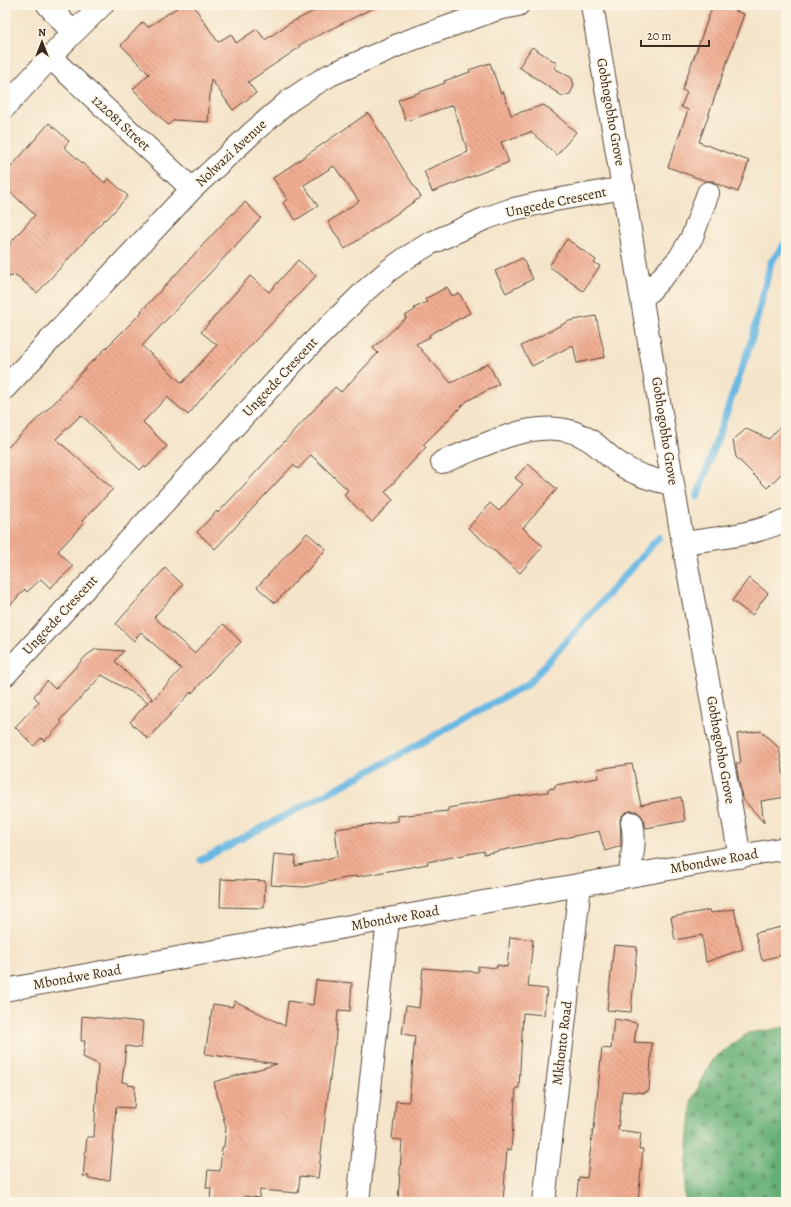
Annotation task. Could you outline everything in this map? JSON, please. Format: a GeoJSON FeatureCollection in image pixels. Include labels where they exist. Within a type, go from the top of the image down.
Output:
{"type":"FeatureCollection","features":[{"type":"Feature","properties":{"kind":"street"},"geometry":{"type":"LineString","coordinates":[[48,5],[73,32]]}},
{"type":"Feature","properties":{"kind":"street"},"geometry":{"type":"LineString","coordinates":[[5,107],[73,32],[102,5]]}},
{"type":"Feature","properties":{"kind":"street","name":"Nolwazi Avenue"},"geometry":{"type":"LineString","coordinates":[[5,388],[192,189],[272,115],[310,87],[330,75],[405,42],[498,9],[518,5]]}},
{"type":"Feature","properties":{"kind":"street","name":"Gobhogobho Grove"},"geometry":{"type":"LineString","coordinates":[[592,5],[683,543],[740,857]]}},
{"type":"Feature","properties":{"kind":"street","name":"122081 Street"},"geometry":{"type":"LineString","coordinates":[[51,58],[192,189]]}},
{"type":"Feature","properties":{"kind":"street","name":"Ungcede Crescent"},"geometry":{"type":"LineString","coordinates":[[5,675],[300,355],[366,290],[388,271],[429,244],[484,219],[510,210],[549,201],[624,188]]}},
{"type":"Feature","properties":{"kind":"street"},"geometry":{"type":"LineString","coordinates":[[642,299],[679,259],[692,237],[708,193]]}},
{"type":"Feature","properties":{"kind":"street"},"geometry":{"type":"LineString","coordinates":[[442,462],[514,434],[541,429],[558,428],[578,434],[590,440],[616,461],[634,473],[673,484]]}},
{"type":"Feature","properties":{"kind":"street"},"geometry":{"type":"LineString","coordinates":[[683,543],[742,534],[775,525],[786,520]]}},
{"type":"Feature","properties":{"kind":"street"},"geometry":{"type":"LineString","coordinates":[[629,876],[634,842],[632,823]]}},
{"type":"Feature","properties":{"kind":"street","name":"Mbondwe Road"},"geometry":{"type":"LineString","coordinates":[[5,990],[388,919],[786,848]]}},
{"type":"Feature","properties":{"kind":"street","name":"Mkhonto Road"},"geometry":{"type":"LineString","coordinates":[[544,1202],[580,885]]}},
{"type":"Feature","properties":{"kind":"street"},"geometry":{"type":"LineString","coordinates":[[358,1202],[388,919]]}},
{"type":"Feature","properties":{"kind":"green space"},"geometry":{"type":"Polygon","coordinates":[[[786,1027],[786,1202],[686,1202],[684,1194],[692,1100],[712,1060],[748,1033],[786,1027]]]}},
{"type":"Feature","properties":{"kind":"building"},"geometry":{"type":"Polygon","coordinates":[[[181,5],[193,5],[218,42],[231,34],[236,43],[257,29],[265,40],[290,23],[326,5],[379,5],[299,45],[300,47],[248,82],[256,93],[233,110],[211,79],[208,122],[174,120],[168,125],[133,89],[149,74],[121,45],[143,22],[148,27],[181,5]]]}},
{"type":"Feature","properties":{"kind":"building"},"geometry":{"type":"Polygon","coordinates":[[[713,5],[719,5],[744,14],[699,142],[749,161],[738,192],[713,181],[706,181],[668,167],[688,110],[681,107],[687,92],[682,90],[713,5]]]}},
{"type":"Feature","properties":{"kind":"building"},"geometry":{"type":"Polygon","coordinates":[[[532,47],[557,63],[554,68],[572,78],[574,86],[570,94],[562,96],[519,67],[532,47]]]}},
{"type":"Feature","properties":{"kind":"building"},"geometry":{"type":"Polygon","coordinates":[[[490,63],[501,94],[503,91],[511,115],[544,105],[576,132],[557,155],[531,132],[501,142],[509,162],[432,192],[424,171],[468,152],[453,105],[406,121],[398,100],[445,83],[444,81],[490,63]]]}},
{"type":"Feature","properties":{"kind":"building"},"geometry":{"type":"Polygon","coordinates":[[[368,113],[421,197],[345,249],[328,222],[359,201],[334,166],[304,185],[318,206],[296,220],[283,203],[287,199],[273,178],[368,113]]]}},
{"type":"Feature","properties":{"kind":"building"},"geometry":{"type":"Polygon","coordinates":[[[49,123],[69,141],[64,147],[105,183],[108,178],[128,196],[37,293],[16,275],[5,278],[5,249],[35,215],[5,187],[5,174],[49,123]]]}},
{"type":"Feature","properties":{"kind":"building"},"geometry":{"type":"Polygon","coordinates":[[[245,202],[261,218],[142,346],[182,383],[217,345],[201,332],[250,276],[269,292],[298,260],[316,276],[207,392],[188,415],[167,397],[143,422],[167,446],[146,468],[144,466],[140,470],[81,415],[56,439],[113,489],[82,521],[84,523],[58,551],[73,567],[50,588],[41,579],[27,592],[25,589],[5,611],[5,450],[57,400],[91,362],[142,312],[141,311],[227,219],[245,202]]]}},
{"type":"Feature","properties":{"kind":"building"},"geometry":{"type":"Polygon","coordinates":[[[567,239],[596,260],[594,263],[600,266],[583,291],[549,266],[567,239]]]}},
{"type":"Feature","properties":{"kind":"building"},"geometry":{"type":"Polygon","coordinates":[[[522,258],[533,279],[506,293],[495,271],[522,258]]]}},
{"type":"Feature","properties":{"kind":"building"},"geometry":{"type":"Polygon","coordinates":[[[447,287],[452,296],[459,293],[470,313],[429,335],[430,337],[416,344],[451,383],[488,363],[499,384],[467,401],[423,445],[426,447],[385,492],[393,500],[372,522],[344,495],[348,490],[311,455],[298,469],[293,465],[215,549],[197,532],[217,511],[218,513],[335,387],[341,392],[378,353],[373,348],[406,318],[405,316],[415,310],[414,308],[427,302],[425,299],[447,287]]]}},
{"type":"Feature","properties":{"kind":"building"},"geometry":{"type":"Polygon","coordinates":[[[596,316],[605,357],[577,363],[573,345],[532,366],[521,346],[569,321],[596,316]]]}},
{"type":"Feature","properties":{"kind":"building"},"geometry":{"type":"Polygon","coordinates":[[[786,420],[786,469],[767,488],[736,457],[733,440],[746,429],[769,439],[786,420]]]}},
{"type":"Feature","properties":{"kind":"building"},"geometry":{"type":"Polygon","coordinates":[[[528,464],[557,489],[523,528],[543,546],[520,573],[468,528],[490,503],[499,511],[523,484],[515,478],[528,464]]]}},
{"type":"Feature","properties":{"kind":"building"},"geometry":{"type":"Polygon","coordinates":[[[307,533],[326,549],[306,572],[305,571],[275,603],[257,587],[307,533]]]}},
{"type":"Feature","properties":{"kind":"building"},"geometry":{"type":"Polygon","coordinates":[[[165,568],[183,585],[154,617],[194,653],[224,624],[241,642],[217,665],[192,693],[191,692],[148,739],[130,722],[148,702],[102,675],[60,720],[62,723],[44,741],[41,738],[34,746],[15,727],[39,702],[34,696],[47,681],[55,689],[87,655],[96,649],[124,651],[115,661],[152,698],[151,699],[153,700],[181,669],[141,632],[134,641],[116,624],[165,568]]]}},
{"type":"Feature","properties":{"kind":"building"},"geometry":{"type":"Polygon","coordinates":[[[749,578],[768,593],[752,615],[732,601],[749,578]]]}},
{"type":"Feature","properties":{"kind":"building"},"geometry":{"type":"Polygon","coordinates":[[[761,731],[779,748],[786,790],[786,797],[761,801],[764,823],[742,798],[736,763],[741,763],[737,734],[761,731]]]}},
{"type":"Feature","properties":{"kind":"building"},"geometry":{"type":"Polygon","coordinates":[[[632,764],[641,805],[681,797],[685,821],[646,828],[641,815],[636,811],[630,811],[624,813],[620,819],[621,846],[605,851],[599,831],[484,854],[484,851],[427,862],[428,864],[355,876],[305,887],[271,885],[274,854],[296,856],[295,866],[338,856],[335,829],[398,821],[398,816],[448,811],[448,808],[548,792],[548,789],[555,788],[555,785],[598,778],[597,769],[632,764]]]}},
{"type":"Feature","properties":{"kind":"building"},"geometry":{"type":"Polygon","coordinates":[[[221,879],[265,881],[264,908],[220,907],[221,879]]]}},
{"type":"Feature","properties":{"kind":"building"},"geometry":{"type":"Polygon","coordinates":[[[734,909],[743,949],[706,962],[702,935],[675,940],[671,917],[710,910],[711,913],[734,909]]]}},
{"type":"Feature","properties":{"kind":"building"},"geometry":{"type":"Polygon","coordinates":[[[786,926],[786,954],[762,960],[755,933],[786,926]]]}},
{"type":"Feature","properties":{"kind":"building"},"geometry":{"type":"Polygon","coordinates":[[[510,937],[533,940],[528,987],[547,989],[544,1015],[523,1013],[519,1088],[516,1088],[511,1150],[507,1149],[503,1202],[398,1202],[402,1140],[392,1139],[396,1101],[408,1102],[409,1100],[415,1036],[402,1034],[406,1006],[419,1008],[423,968],[478,972],[478,966],[497,968],[497,965],[507,967],[510,937]]]}},
{"type":"Feature","properties":{"kind":"building"},"geometry":{"type":"Polygon","coordinates":[[[614,945],[637,947],[631,1012],[607,1010],[614,945]]]}},
{"type":"Feature","properties":{"kind":"building"},"geometry":{"type":"Polygon","coordinates":[[[316,980],[352,983],[350,1011],[338,1010],[318,1178],[300,1176],[298,1193],[260,1190],[259,1198],[245,1196],[242,1202],[210,1202],[211,1188],[206,1188],[208,1170],[220,1171],[222,1147],[224,1147],[226,1128],[214,1082],[277,1064],[205,1054],[213,1004],[232,1007],[235,1001],[285,1026],[288,1001],[313,1005],[316,980]]]}},
{"type":"Feature","properties":{"kind":"building"},"geometry":{"type":"Polygon","coordinates":[[[82,1016],[143,1022],[141,1048],[126,1046],[122,1082],[135,1086],[134,1108],[116,1107],[110,1180],[88,1179],[89,1176],[83,1176],[87,1137],[94,1137],[98,1064],[83,1057],[85,1041],[81,1041],[82,1016]]]}},
{"type":"Feature","properties":{"kind":"building"},"geometry":{"type":"Polygon","coordinates":[[[614,1019],[637,1023],[634,1042],[652,1043],[649,1091],[646,1091],[646,1093],[622,1091],[618,1130],[641,1133],[639,1149],[643,1149],[638,1202],[576,1202],[579,1177],[587,1178],[594,1129],[602,1048],[611,1049],[614,1019]]]}},
{"type":"Feature","properties":{"kind":"waterway"},"geometry":{"type":"LineString","coordinates":[[697,497],[751,342],[771,262],[786,242]]}},
{"type":"Feature","properties":{"kind":"waterway"},"geometry":{"type":"LineString","coordinates":[[201,860],[392,759],[529,683],[659,537]]}}]}
